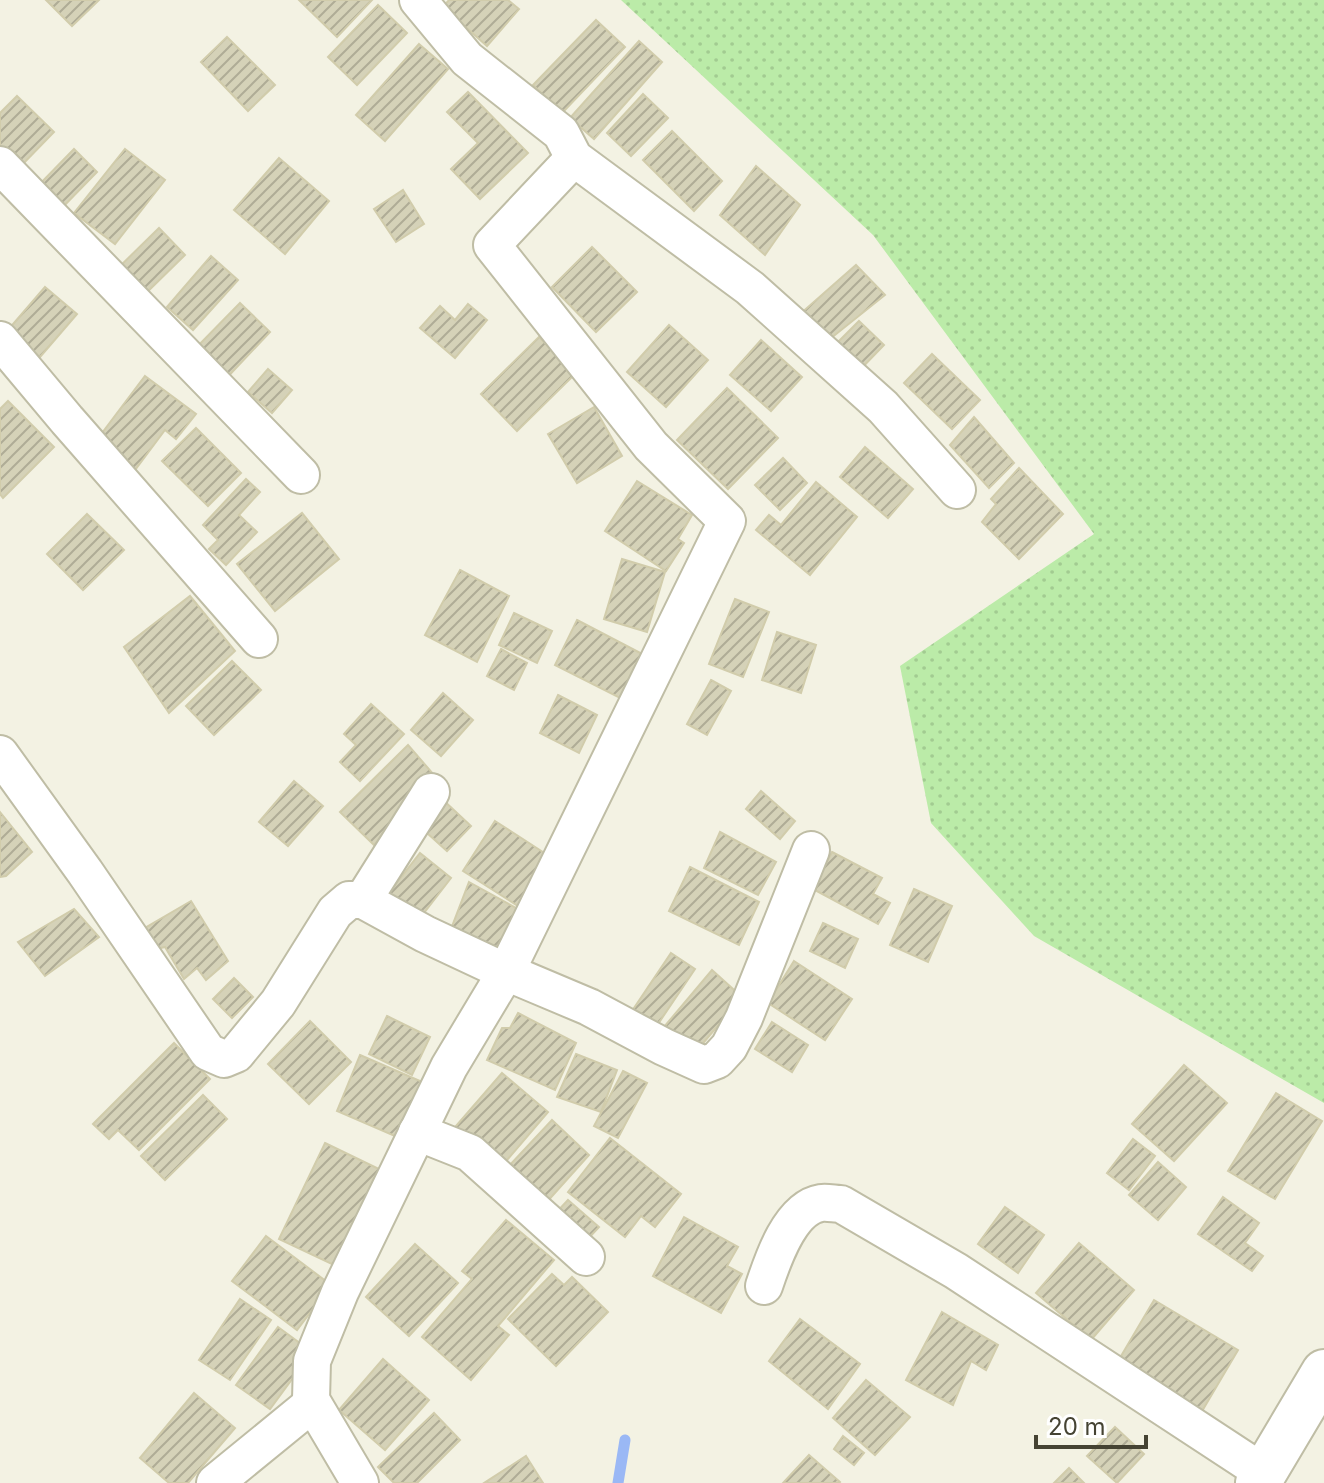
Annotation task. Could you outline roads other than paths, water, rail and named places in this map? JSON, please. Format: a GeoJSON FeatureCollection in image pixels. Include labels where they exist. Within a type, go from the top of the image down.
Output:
{"type":"FeatureCollection","features":[{"type":"Feature","properties":{"kind":"street"},"geometry":{"type":"LineString","coordinates":[[418,0],[467,59],[561,133],[574,158],[750,288],[883,407],[957,490]]}},
{"type":"Feature","properties":{"kind":"street"},"geometry":{"type":"LineString","coordinates":[[215,1483],[308,1407],[312,1361],[340,1292],[449,1067],[506,972],[727,521],[651,446],[492,245],[574,158]]}},
{"type":"Feature","properties":{"kind":"street"},"geometry":{"type":"LineString","coordinates":[[0,165],[301,475]]}},
{"type":"Feature","properties":{"kind":"street"},"geometry":{"type":"LineString","coordinates":[[0,340],[259,639]]}},
{"type":"Feature","properties":{"kind":"street"},"geometry":{"type":"LineString","coordinates":[[0,754],[208,1052],[224,1059],[236,1054],[278,1003],[335,912],[349,900],[363,900],[425,934],[589,1007],[704,1065],[717,1060],[729,1047],[744,1018],[811,850]]}},
{"type":"Feature","properties":{"kind":"street"},"geometry":{"type":"LineString","coordinates":[[363,900],[431,792]]}},
{"type":"Feature","properties":{"kind":"street"},"geometry":{"type":"LineString","coordinates":[[417,1132],[470,1153],[586,1257]]}},
{"type":"Feature","properties":{"kind":"street"},"geometry":{"type":"LineString","coordinates":[[764,1286],[775,1254],[800,1213],[821,1203],[841,1204],[956,1271],[1261,1478],[1324,1372]]}},
{"type":"Feature","properties":{"kind":"street"},"geometry":{"type":"LineString","coordinates":[[311,1400],[360,1483]]}},
{"type":"Feature","properties":{"kind":"waterway"},"geometry":{"type":"LineString","coordinates":[[618,1483],[625,1440]]}}]}
